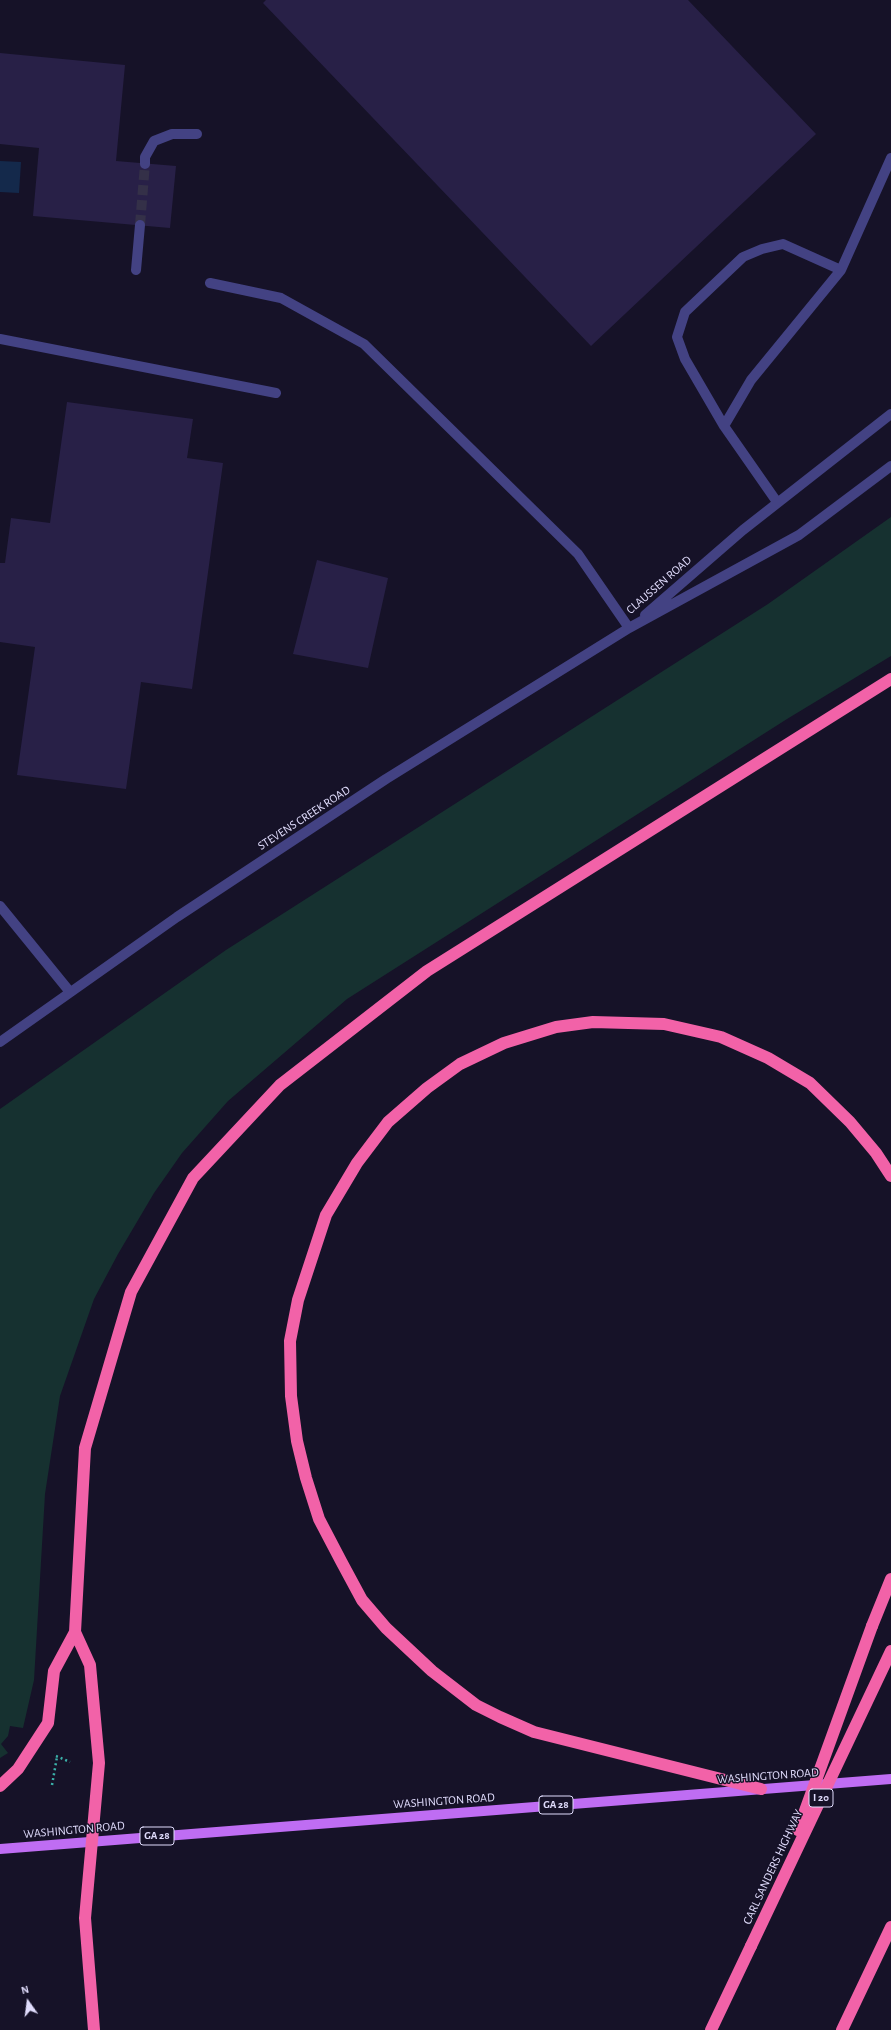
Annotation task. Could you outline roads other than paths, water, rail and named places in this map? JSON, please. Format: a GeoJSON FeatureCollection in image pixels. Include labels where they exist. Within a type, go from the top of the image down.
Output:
{"type":"FeatureCollection","features":[{"type":"Feature","properties":{"kind":"highway"},"geometry":{"type":"LineString","coordinates":[[0,1786],[18,1769],[48,1723],[54,1671],[75,1632],[85,1448],[131,1292],[193,1178],[280,1085],[427,971],[891,679]]}},
{"type":"Feature","properties":{"kind":"highway"},"geometry":{"type":"LineString","coordinates":[[761,1789],[541,1734],[500,1718],[476,1705],[432,1671],[386,1628],[362,1600],[326,1533],[319,1519],[304,1471],[297,1441],[291,1396],[290,1341],[298,1300],[326,1215],[357,1163],[388,1122],[426,1088],[460,1064],[504,1043],[556,1027],[593,1022],[664,1024],[721,1037],[761,1055],[810,1083],[850,1122],[876,1153],[891,1176]]}},
{"type":"Feature","properties":{"kind":"highway"},"geometry":{"type":"LineString","coordinates":[[774,1896],[872,1626],[891,1579]]}},
{"type":"Feature","properties":{"kind":"highway"},"geometry":{"type":"LineString","coordinates":[[75,1632],[90,1665],[99,1763],[94,1841],[86,1918],[94,2030]]}},
{"type":"Feature","properties":{"kind":"highway","name":"CARL SANDERS HIGHWAY"},"geometry":{"type":"LineString","coordinates":[[710,2030],[891,1651]]}},
{"type":"Feature","properties":{"kind":"highway"},"geometry":{"type":"LineString","coordinates":[[842,2030],[889,1932]]}},
{"type":"Feature","properties":{"kind":"main road","name":"WASHINGTON ROAD"},"geometry":{"type":"LineString","coordinates":[[0,1848],[891,1779]]}},
{"type":"Feature","properties":{"kind":"street"},"geometry":{"type":"LineString","coordinates":[[145,164],[145,157],[154,141],[172,134],[197,134]]}},
{"type":"Feature","properties":{"kind":"street"},"geometry":{"type":"LineString","coordinates":[[724,426],[751,380],[841,270],[891,158]]}},
{"type":"Feature","properties":{"kind":"street"},"geometry":{"type":"LineString","coordinates":[[136,270],[140,225]]}},
{"type":"Feature","properties":{"kind":"street"},"geometry":{"type":"LineString","coordinates":[[777,502],[724,426],[685,359],[677,337],[685,312],[742,257],[762,249],[783,244],[841,270]]}},
{"type":"Feature","properties":{"kind":"street"},"geometry":{"type":"LineString","coordinates":[[210,283],[281,298],[364,344],[578,554],[629,628]]}},
{"type":"Feature","properties":{"kind":"street"},"geometry":{"type":"LineString","coordinates":[[0,339],[276,393]]}},
{"type":"Feature","properties":{"kind":"street","name":"CLAUSSEN ROAD"},"geometry":{"type":"LineString","coordinates":[[629,628],[777,502],[891,414]]}},
{"type":"Feature","properties":{"kind":"street","name":"CLAUSSEN ROAD"},"geometry":{"type":"LineString","coordinates":[[629,628],[799,535],[891,466]]}},
{"type":"Feature","properties":{"kind":"street","name":"STEVENS CREEK ROAD"},"geometry":{"type":"LineString","coordinates":[[0,1042],[177,917],[386,779],[629,628]]}},
{"type":"Feature","properties":{"kind":"street"},"geometry":{"type":"LineString","coordinates":[[0,906],[70,992]]}},
{"type":"Feature","properties":{"kind":"water"},"geometry":{"type":"Polygon","coordinates":[[[0,161],[21,162],[19,193],[0,192],[0,161]]]}},
{"type":"Feature","properties":{"kind":"tunnel"},"geometry":{"type":"LineString","coordinates":[[140,225],[145,164]]}}]}
